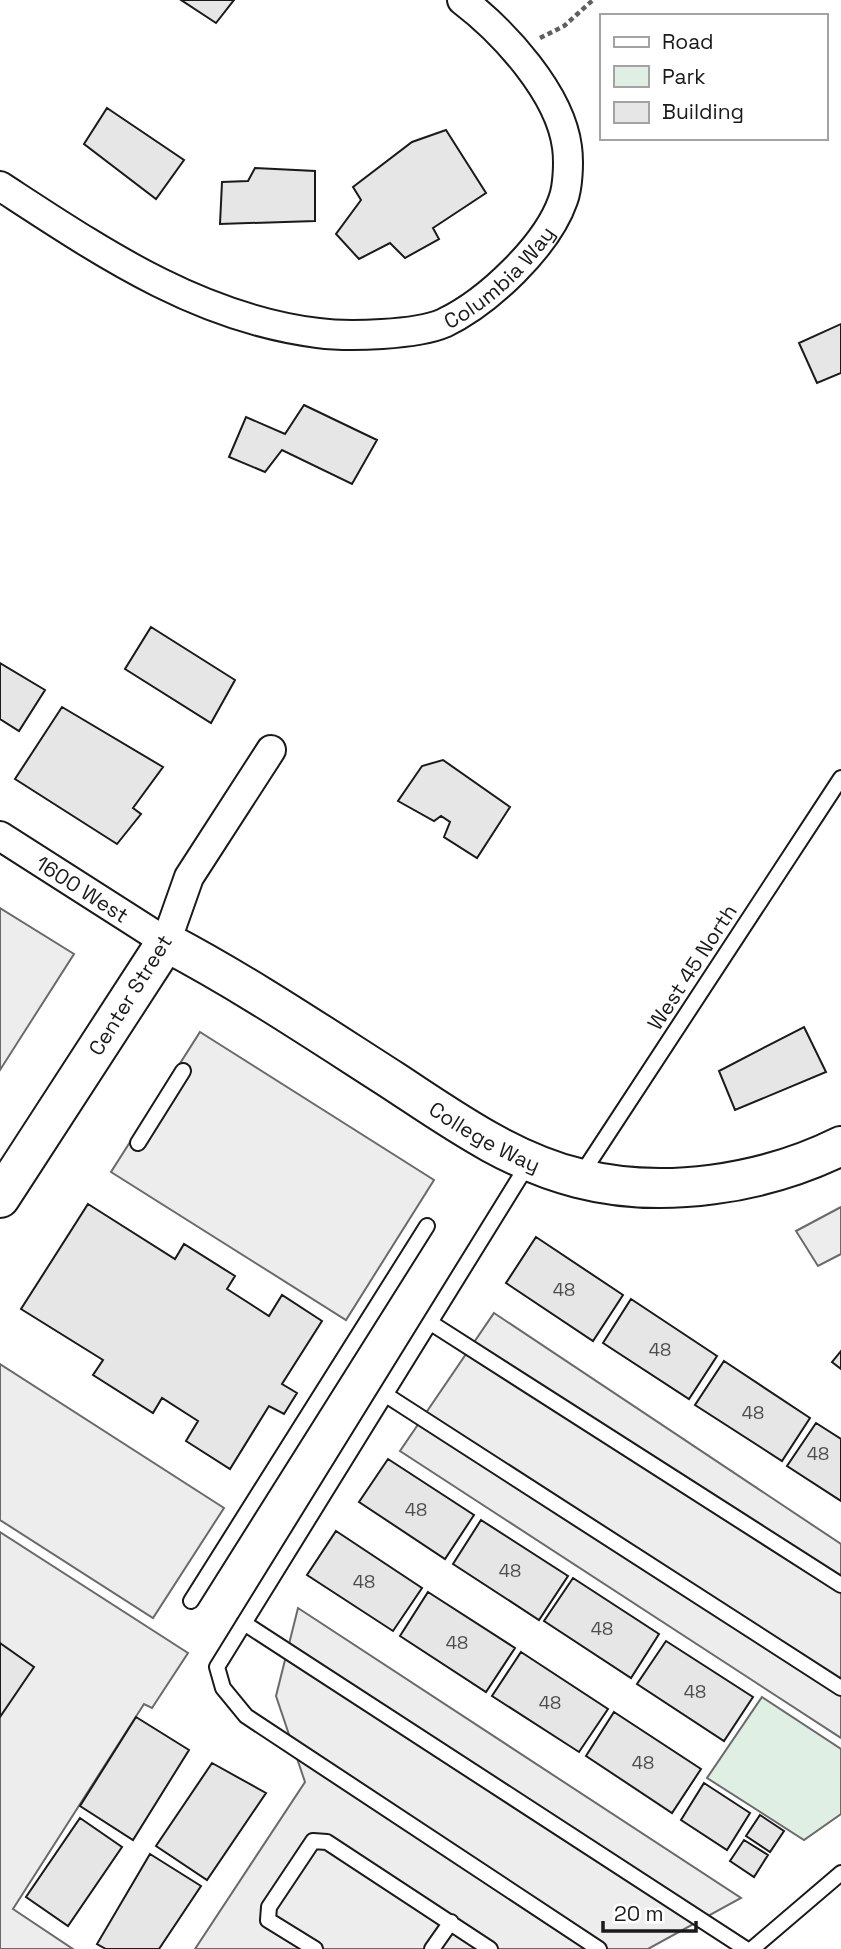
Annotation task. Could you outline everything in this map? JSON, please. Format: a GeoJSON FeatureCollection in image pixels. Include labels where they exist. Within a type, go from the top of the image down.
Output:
{"type":"FeatureCollection","features":[{"type":"Feature","properties":{"kind":"main road","name":"College Way"},"geometry":{"type":"LineString","coordinates":[[166,942],[232,977],[490,1144],[578,1178],[668,1189],[681,1188],[747,1179],[813,1160],[841,1146]]}},
{"type":"Feature","properties":{"kind":"main road","name":"Center Street"},"geometry":{"type":"LineString","coordinates":[[0,1198],[166,942]]}},
{"type":"Feature","properties":{"kind":"street","name":"Columbia Way"},"geometry":{"type":"LineString","coordinates":[[0,186],[110,257],[183,296],[257,322],[320,334],[380,334],[442,323],[492,290],[538,245],[564,199],[567,148],[552,102],[515,50],[462,0]]}},
{"type":"Feature","properties":{"kind":"street","name":"Center Street"},"geometry":{"type":"LineString","coordinates":[[166,942],[188,877],[271,750]]}},
{"type":"Feature","properties":{"kind":"street","name":"1600 West"},"geometry":{"type":"LineString","coordinates":[[0,836],[166,942]]}},
{"type":"Feature","properties":{"kind":"lane","name":"West 45 North"},"geometry":{"type":"LineString","coordinates":[[578,1178],[841,778]]}},
{"type":"Feature","properties":{"kind":"lane"},"geometry":{"type":"LineString","coordinates":[[138,1143],[183,1072]]}},
{"type":"Feature","properties":{"kind":"lane"},"geometry":{"type":"LineString","coordinates":[[531,1160],[218,1667],[223,1688],[246,1716],[599,1949]]}},
{"type":"Feature","properties":{"kind":"lane"},"geometry":{"type":"LineString","coordinates":[[191,1601],[428,1226]]}},
{"type":"Feature","properties":{"kind":"lane"},"geometry":{"type":"LineString","coordinates":[[431,1323],[841,1585]]}},
{"type":"Feature","properties":{"kind":"lane"},"geometry":{"type":"LineString","coordinates":[[386,1395],[841,1688]]}},
{"type":"Feature","properties":{"kind":"lane"},"geometry":{"type":"LineString","coordinates":[[244,1623],[746,1949]]}},
{"type":"Feature","properties":{"kind":"lane"},"geometry":{"type":"LineString","coordinates":[[315,1949],[268,1920],[269,1907],[313,1842],[327,1842],[490,1949]]}},
{"type":"Feature","properties":{"kind":"lane"},"geometry":{"type":"LineString","coordinates":[[751,1949],[841,1873]]}},
{"type":"Feature","properties":{"kind":"lane"},"geometry":{"type":"LineString","coordinates":[[432,1949],[451,1922]]}},
{"type":"Feature","properties":{"kind":"path"},"geometry":{"type":"LineString","coordinates":[[515,50],[565,26],[593,0]]}},
{"type":"Feature","properties":{"kind":"green space"},"geometry":{"type":"Polygon","coordinates":[[[762,1697],[841,1749],[841,1814],[804,1840],[707,1778],[762,1697]]]}},
{"type":"Feature","properties":{"kind":"shaded area"},"geometry":{"type":"Polygon","coordinates":[[[0,908],[74,954],[0,1070],[0,908]]]}},
{"type":"Feature","properties":{"kind":"shaded area"},"geometry":{"type":"Polygon","coordinates":[[[200,1032],[434,1180],[346,1320],[111,1172],[200,1032]]]}},
{"type":"Feature","properties":{"kind":"shaded area"},"geometry":{"type":"Polygon","coordinates":[[[841,1207],[841,1254],[818,1266],[796,1231],[841,1207]]]}},
{"type":"Feature","properties":{"kind":"shaded area"},"geometry":{"type":"Polygon","coordinates":[[[494,1313],[841,1544],[841,1738],[400,1451],[494,1313]]]}},
{"type":"Feature","properties":{"kind":"shaded area"},"geometry":{"type":"Polygon","coordinates":[[[0,1364],[224,1508],[153,1618],[0,1520],[0,1364]]]}},
{"type":"Feature","properties":{"kind":"shaded area"},"geometry":{"type":"Polygon","coordinates":[[[0,1532],[188,1653],[152,1708],[144,1704],[13,1909],[73,1949],[0,1949],[0,1532]]]}},
{"type":"Feature","properties":{"kind":"shaded area"},"geometry":{"type":"Polygon","coordinates":[[[298,1608],[741,1898],[648,1949],[195,1949],[305,1782],[276,1696],[298,1608]]]}},
{"type":"Feature","properties":{"kind":"building"},"geometry":{"type":"Polygon","coordinates":[[[181,0],[234,0],[216,23],[181,0]]]}},
{"type":"Feature","properties":{"kind":"building"},"geometry":{"type":"Polygon","coordinates":[[[107,108],[184,160],[156,199],[84,144],[107,108]]]}},
{"type":"Feature","properties":{"kind":"building"},"geometry":{"type":"Polygon","coordinates":[[[446,130],[486,193],[433,228],[439,239],[405,258],[390,243],[359,259],[336,234],[361,200],[353,187],[412,142],[446,130]]]}},
{"type":"Feature","properties":{"kind":"building"},"geometry":{"type":"Polygon","coordinates":[[[255,168],[315,171],[315,221],[220,224],[222,182],[248,181],[255,168]]]}},
{"type":"Feature","properties":{"kind":"building"},"geometry":{"type":"Polygon","coordinates":[[[841,324],[841,373],[817,383],[799,343],[841,324]]]}},
{"type":"Feature","properties":{"kind":"building"},"geometry":{"type":"Polygon","coordinates":[[[304,405],[377,440],[352,484],[282,450],[265,472],[229,457],[246,417],[285,434],[304,405]]]}},
{"type":"Feature","properties":{"kind":"building"},"geometry":{"type":"Polygon","coordinates":[[[151,627],[235,680],[211,723],[125,669],[151,627]]]}},
{"type":"Feature","properties":{"kind":"building"},"geometry":{"type":"Polygon","coordinates":[[[0,663],[45,690],[19,731],[0,719],[0,663]]]}},
{"type":"Feature","properties":{"kind":"building"},"geometry":{"type":"Polygon","coordinates":[[[62,707],[163,767],[133,808],[141,814],[117,844],[15,779],[62,707]]]}},
{"type":"Feature","properties":{"kind":"building"},"geometry":{"type":"Polygon","coordinates":[[[443,760],[510,807],[477,858],[444,837],[450,822],[441,816],[434,821],[398,801],[422,766],[443,760]]]}},
{"type":"Feature","properties":{"kind":"building"},"geometry":{"type":"Polygon","coordinates":[[[804,1027],[826,1072],[735,1110],[719,1071],[804,1027]]]}},
{"type":"Feature","properties":{"kind":"building"},"geometry":{"type":"Polygon","coordinates":[[[88,1204],[175,1259],[184,1244],[235,1276],[227,1289],[269,1316],[282,1295],[322,1321],[282,1384],[297,1393],[284,1414],[269,1406],[230,1469],[186,1441],[198,1421],[162,1398],[153,1413],[93,1375],[103,1360],[21,1309],[88,1204]]]}},
{"type":"Feature","properties":{"kind":"building"},"geometry":{"type":"Polygon","coordinates":[[[536,1237],[623,1295],[593,1341],[506,1283],[536,1237]]]}},
{"type":"Feature","properties":{"kind":"building"},"geometry":{"type":"Polygon","coordinates":[[[631,1299],[717,1356],[689,1399],[603,1343],[631,1299]]]}},
{"type":"Feature","properties":{"kind":"building"},"geometry":{"type":"Polygon","coordinates":[[[841,1351],[841,1369],[832,1362],[841,1351]]]}},
{"type":"Feature","properties":{"kind":"building"},"geometry":{"type":"Polygon","coordinates":[[[724,1361],[810,1418],[782,1461],[695,1405],[724,1361]]]}},
{"type":"Feature","properties":{"kind":"building"},"geometry":{"type":"Polygon","coordinates":[[[816,1423],[841,1439],[841,1501],[787,1466],[816,1423]]]}},
{"type":"Feature","properties":{"kind":"building"},"geometry":{"type":"Polygon","coordinates":[[[388,1459],[474,1515],[445,1559],[359,1502],[388,1459]]]}},
{"type":"Feature","properties":{"kind":"building"},"geometry":{"type":"Polygon","coordinates":[[[481,1520],[568,1576],[539,1620],[453,1564],[481,1520]]]}},
{"type":"Feature","properties":{"kind":"building"},"geometry":{"type":"Polygon","coordinates":[[[336,1531],[422,1588],[393,1631],[307,1575],[336,1531]]]}},
{"type":"Feature","properties":{"kind":"building"},"geometry":{"type":"Polygon","coordinates":[[[573,1578],[659,1634],[631,1678],[544,1621],[573,1578]]]}},
{"type":"Feature","properties":{"kind":"building"},"geometry":{"type":"Polygon","coordinates":[[[428,1592],[515,1648],[486,1692],[400,1636],[428,1592]]]}},
{"type":"Feature","properties":{"kind":"building"},"geometry":{"type":"Polygon","coordinates":[[[666,1641],[753,1697],[724,1741],[637,1684],[666,1641]]]}},
{"type":"Feature","properties":{"kind":"building"},"geometry":{"type":"Polygon","coordinates":[[[0,1643],[34,1667],[0,1717],[0,1643]]]}},
{"type":"Feature","properties":{"kind":"building"},"geometry":{"type":"Polygon","coordinates":[[[521,1652],[608,1709],[579,1752],[492,1696],[521,1652]]]}},
{"type":"Feature","properties":{"kind":"building"},"geometry":{"type":"Polygon","coordinates":[[[614,1712],[701,1769],[672,1813],[586,1756],[614,1712]]]}},
{"type":"Feature","properties":{"kind":"building"},"geometry":{"type":"Polygon","coordinates":[[[136,1717],[189,1750],[133,1840],[80,1806],[136,1717]]]}},
{"type":"Feature","properties":{"kind":"building"},"geometry":{"type":"Polygon","coordinates":[[[212,1763],[266,1793],[207,1880],[156,1846],[212,1763]]]}},
{"type":"Feature","properties":{"kind":"building"},"geometry":{"type":"Polygon","coordinates":[[[704,1783],[750,1813],[727,1850],[681,1820],[704,1783]]]}},
{"type":"Feature","properties":{"kind":"building"},"geometry":{"type":"Polygon","coordinates":[[[760,1815],[784,1831],[770,1852],[746,1836],[760,1815]]]}},
{"type":"Feature","properties":{"kind":"building"},"geometry":{"type":"Polygon","coordinates":[[[80,1818],[122,1847],[68,1926],[26,1897],[80,1818]]]}},
{"type":"Feature","properties":{"kind":"building"},"geometry":{"type":"Polygon","coordinates":[[[744,1840],[768,1855],[754,1877],[730,1861],[744,1840]]]}},
{"type":"Feature","properties":{"kind":"building"},"geometry":{"type":"Polygon","coordinates":[[[150,1854],[201,1886],[159,1949],[106,1949],[97,1944],[150,1854]]]}}]}
